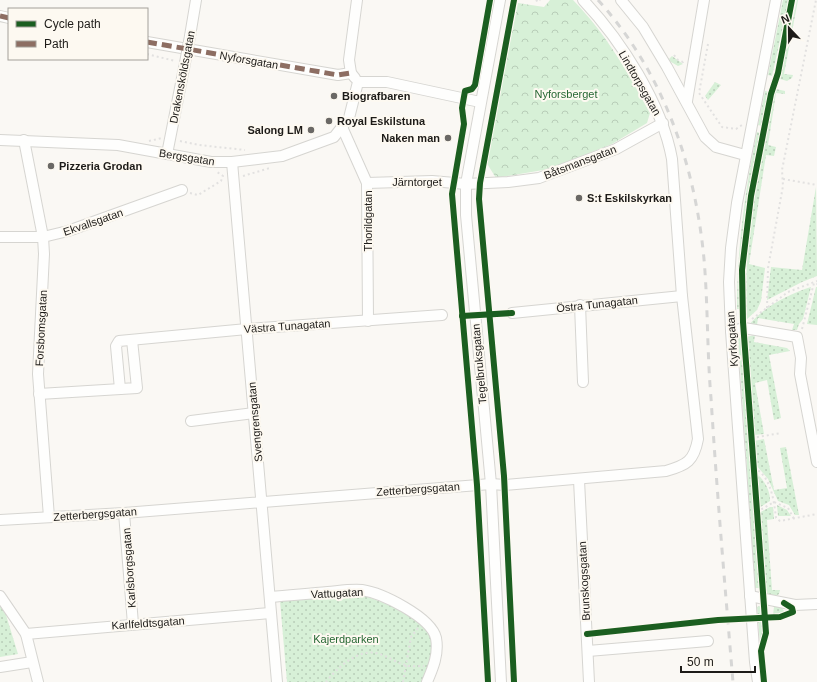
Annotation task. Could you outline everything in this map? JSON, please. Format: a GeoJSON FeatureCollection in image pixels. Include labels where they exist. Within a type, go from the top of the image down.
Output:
{"type":"FeatureCollection","features":[{"type":"Feature","properties":{"kind":"street","name":"Drakensköldsgatan"},"geometry":{"type":"LineString","coordinates":[[167,154],[181,62],[190,36],[196,0]]}},
{"type":"Feature","properties":{"kind":"street"},"geometry":{"type":"LineString","coordinates":[[357,0],[349,60],[351,72],[358,82],[387,82],[480,102]]}},
{"type":"Feature","properties":{"kind":"street","name":"Tegelbruksgatan"},"geometry":{"type":"LineString","coordinates":[[500,0],[466,184],[466,215],[490,484],[501,682]]}},
{"type":"Feature","properties":{"kind":"street","name":"Lindtorpsgatan"},"geometry":{"type":"LineString","coordinates":[[583,0],[598,16],[643,83],[663,123],[672,159],[682,296]]}},
{"type":"Feature","properties":{"kind":"street"},"geometry":{"type":"LineString","coordinates":[[622,0],[643,27],[687,101],[702,132],[710,142],[724,150],[745,155]]}},
{"type":"Feature","properties":{"kind":"street"},"geometry":{"type":"LineString","coordinates":[[687,101],[704,0]]}},
{"type":"Feature","properties":{"kind":"street","name":"Kyrkogatan"},"geometry":{"type":"LineString","coordinates":[[758,682],[750,596],[731,331],[729,282],[731,248],[745,155],[776,0]]}},
{"type":"Feature","properties":{"kind":"street","name":"Nyforsgatan"},"geometry":{"type":"LineString","coordinates":[[148,42],[338,75],[351,72]]}},
{"type":"Feature","properties":{"kind":"street","name":"Bergsgatan"},"geometry":{"type":"LineString","coordinates":[[0,140],[118,145],[211,162],[232,162],[282,156],[334,137],[349,118],[358,82]]}},
{"type":"Feature","properties":{"kind":"street","name":"Båtsmansgatan"},"geometry":{"type":"LineString","coordinates":[[466,184],[508,182],[545,176],[616,150],[663,123]]}},
{"type":"Feature","properties":{"kind":"street","name":"Thorildgatan"},"geometry":{"type":"LineString","coordinates":[[342,127],[367,183],[368,320]]}},
{"type":"Feature","properties":{"kind":"street","name":"Forsbomsgatan"},"geometry":{"type":"LineString","coordinates":[[24,140],[43,237],[44,254],[39,394],[49,517]]}},
{"type":"Feature","properties":{"kind":"street","name":"Svengrensgatan"},"geometry":{"type":"LineString","coordinates":[[232,162],[271,597],[270,613],[277,682]]}},
{"type":"Feature","properties":{"kind":"street","name":"Järntorget"},"geometry":{"type":"LineString","coordinates":[[367,183],[432,181],[466,184]]}},
{"type":"Feature","properties":{"kind":"street","name":"Ekvallsgatan"},"geometry":{"type":"LineString","coordinates":[[0,237],[43,237],[68,231],[182,190]]}},
{"type":"Feature","properties":{"kind":"street","name":"Östra Tunagatan"},"geometry":{"type":"LineString","coordinates":[[512,313],[682,296]]}},
{"type":"Feature","properties":{"kind":"street","name":"Zetterbergsgatan"},"geometry":{"type":"LineString","coordinates":[[0,520],[124,513],[490,484],[505,486],[666,471],[679,468],[688,462],[695,454],[698,439],[682,296]]}},
{"type":"Feature","properties":{"kind":"street"},"geometry":{"type":"LineString","coordinates":[[580,305],[583,382]]}},
{"type":"Feature","properties":{"kind":"street","name":"Västra Tunagatan"},"geometry":{"type":"LineString","coordinates":[[120,389],[116,346],[119,341],[247,329],[442,315]]}},
{"type":"Feature","properties":{"kind":"street"},"geometry":{"type":"LineString","coordinates":[[731,331],[744,328],[797,337],[801,358],[800,374],[817,462]]}},
{"type":"Feature","properties":{"kind":"street"},"geometry":{"type":"LineString","coordinates":[[39,394],[137,388],[132,340]]}},
{"type":"Feature","properties":{"kind":"street"},"geometry":{"type":"LineString","coordinates":[[191,421],[254,413]]}},
{"type":"Feature","properties":{"kind":"street","name":"Brunskogsgatan"},"geometry":{"type":"LineString","coordinates":[[579,480],[589,682]]}},
{"type":"Feature","properties":{"kind":"street","name":"Karlsborgsgatan"},"geometry":{"type":"LineString","coordinates":[[124,513],[133,624]]}},
{"type":"Feature","properties":{"kind":"street","name":"Vattugatan"},"geometry":{"type":"LineString","coordinates":[[271,597],[346,591],[371,592],[407,609],[431,628],[436,637],[437,649],[434,666],[427,682]]}},
{"type":"Feature","properties":{"kind":"street"},"geometry":{"type":"LineString","coordinates":[[0,596],[26,634],[38,682]]}},
{"type":"Feature","properties":{"kind":"street"},"geometry":{"type":"LineString","coordinates":[[750,596],[795,605],[817,604]]}},
{"type":"Feature","properties":{"kind":"street","name":"Karlfeldtsgatan"},"geometry":{"type":"LineString","coordinates":[[26,634],[270,613]]}},
{"type":"Feature","properties":{"kind":"street"},"geometry":{"type":"LineString","coordinates":[[588,651],[708,641]]}},
{"type":"Feature","properties":{"kind":"street"},"geometry":{"type":"LineString","coordinates":[[0,667],[32,662]]}},
{"type":"Feature","properties":{"kind":"path"},"geometry":{"type":"LineString","coordinates":[[536,0],[538,2],[540,0]]}},
{"type":"Feature","properties":{"kind":"path"},"geometry":{"type":"LineString","coordinates":[[767,308],[768,268],[782,191],[782,170],[792,114],[804,84],[816,0]]}},
{"type":"Feature","properties":{"kind":"path"},"geometry":{"type":"LineString","coordinates":[[708,39],[700,93],[722,127],[736,129],[742,125],[744,118]]}},
{"type":"Feature","properties":{"kind":"path"},"geometry":{"type":"LineString","coordinates":[[148,54],[181,62]]}},
{"type":"Feature","properties":{"kind":"path"},"geometry":{"type":"LineString","coordinates":[[789,82],[804,84]]}},
{"type":"Feature","properties":{"kind":"path"},"geometry":{"type":"LineString","coordinates":[[196,160],[198,145]]}},
{"type":"Feature","properties":{"kind":"path"},"geometry":{"type":"LineString","coordinates":[[182,190],[198,196],[222,180],[221,174],[214,171]]}},
{"type":"Feature","properties":{"kind":"path"},"geometry":{"type":"LineString","coordinates":[[782,178],[817,185]]}},
{"type":"Feature","properties":{"kind":"path"},"geometry":{"type":"LineString","coordinates":[[747,322],[795,288],[816,282]]}},
{"type":"Feature","properties":{"kind":"path"},"geometry":{"type":"LineString","coordinates":[[803,325],[816,282]]}},
{"type":"Feature","properties":{"kind":"path"},"geometry":{"type":"LineString","coordinates":[[751,431],[752,446]]}},
{"type":"Feature","properties":{"kind":"path"},"geometry":{"type":"LineString","coordinates":[[752,438],[781,433]]}},
{"type":"Feature","properties":{"kind":"path"},"geometry":{"type":"LineString","coordinates":[[753,460],[754,475]]}},
{"type":"Feature","properties":{"kind":"path"},"geometry":{"type":"LineString","coordinates":[[754,468],[764,478],[773,494],[776,518],[780,521],[817,514]]}},
{"type":"Feature","properties":{"kind":"path"},"geometry":{"type":"LineString","coordinates":[[757,512],[774,502]]}},
{"type":"Feature","properties":{"kind":"path"},"geometry":{"type":"LineString","coordinates":[[774,502],[788,508],[794,518]]}},
{"type":"Feature","properties":{"kind":"path"},"geometry":{"type":"LineString","coordinates":[[756,504],[758,520]]}},
{"type":"Feature","properties":{"kind":"path"},"geometry":{"type":"LineString","coordinates":[[403,682],[411,637],[424,622]]}},
{"type":"Feature","properties":{"kind":"path"},"geometry":{"type":"LineString","coordinates":[[326,682],[335,672],[350,660],[371,652],[406,665],[434,666]]}},
{"type":"Feature","properties":{"kind":"green space","name":"Nyforsberget"},"geometry":{"type":"Polygon","coordinates":[[[550,0],[573,0],[585,13],[616,54],[650,113],[647,123],[612,144],[549,169],[496,178],[486,162],[518,3],[544,7],[550,0]]]}},
{"type":"Feature","properties":{"kind":"green space"},"geometry":{"type":"Polygon","coordinates":[[[783,0],[789,0],[772,76],[768,75],[783,0]]]}},
{"type":"Feature","properties":{"kind":"green space"},"geometry":{"type":"Polygon","coordinates":[[[797,0],[784,74],[793,75],[792,78],[787,81],[780,79],[797,0]]]}},
{"type":"Feature","properties":{"kind":"green space"},"geometry":{"type":"Polygon","coordinates":[[[672,56],[683,64],[678,66],[671,62],[669,59],[672,56]]]}},
{"type":"Feature","properties":{"kind":"green space"},"geometry":{"type":"Polygon","coordinates":[[[715,82],[721,85],[708,100],[705,96],[715,82]]]}},
{"type":"Feature","properties":{"kind":"green space"},"geometry":{"type":"Polygon","coordinates":[[[776,89],[785,91],[785,94],[776,93],[768,145],[776,147],[774,156],[766,155],[749,264],[765,268],[761,301],[757,310],[746,320],[747,241],[759,163],[769,112],[776,89]]]}},
{"type":"Feature","properties":{"kind":"green space"},"geometry":{"type":"Polygon","coordinates":[[[765,91],[769,92],[762,126],[758,125],[765,91]]]}},
{"type":"Feature","properties":{"kind":"green space"},"geometry":{"type":"Polygon","coordinates":[[[757,132],[760,133],[743,235],[740,309],[737,309],[738,264],[742,220],[757,132]]]}},
{"type":"Feature","properties":{"kind":"green space"},"geometry":{"type":"Polygon","coordinates":[[[816,187],[817,276],[767,300],[771,267],[802,270],[816,187]]]}},
{"type":"Feature","properties":{"kind":"green space"},"geometry":{"type":"Polygon","coordinates":[[[811,287],[803,319],[797,330],[792,330],[794,324],[758,318],[757,325],[749,325],[762,312],[777,302],[794,293],[811,287]]]}},
{"type":"Feature","properties":{"kind":"green space"},"geometry":{"type":"Polygon","coordinates":[[[816,287],[817,325],[807,324],[816,287]]]}},
{"type":"Feature","properties":{"kind":"green space"},"geometry":{"type":"Polygon","coordinates":[[[755,335],[754,342],[787,348],[790,351],[769,355],[781,418],[774,420],[767,380],[755,383],[764,434],[754,435],[746,337],[755,335]]]}},
{"type":"Feature","properties":{"kind":"green space"},"geometry":{"type":"Polygon","coordinates":[[[738,336],[742,336],[759,588],[755,588],[738,336]]]}},
{"type":"Feature","properties":{"kind":"green space"},"geometry":{"type":"Polygon","coordinates":[[[764,439],[774,490],[787,488],[780,448],[786,447],[799,515],[795,515],[789,505],[778,501],[768,479],[756,465],[754,441],[764,439]]]}},
{"type":"Feature","properties":{"kind":"green space"},"geometry":{"type":"Polygon","coordinates":[[[756,473],[762,479],[770,497],[770,501],[759,508],[756,473]]]}},
{"type":"Feature","properties":{"kind":"green space"},"geometry":{"type":"Polygon","coordinates":[[[777,505],[787,510],[791,516],[778,516],[777,505]]]}},
{"type":"Feature","properties":{"kind":"green space"},"geometry":{"type":"Polygon","coordinates":[[[773,507],[774,519],[767,520],[772,590],[780,590],[779,594],[776,596],[765,593],[759,513],[773,507]]]}},
{"type":"Feature","properties":{"kind":"green space","name":"Kajerdparken"},"geometry":{"type":"Polygon","coordinates":[[[358,594],[390,605],[402,611],[424,625],[431,633],[434,645],[425,682],[287,682],[280,601],[358,594]]]}},
{"type":"Feature","properties":{"kind":"green space"},"geometry":{"type":"Polygon","coordinates":[[[0,605],[6,615],[18,654],[0,657],[0,605]]]}},
{"type":"Feature","properties":{"kind":"green space"},"geometry":{"type":"Polygon","coordinates":[[[771,605],[781,607],[784,611],[782,614],[773,615],[774,607],[771,605]]]}},
{"type":"Feature","properties":{"kind":"green space"},"geometry":{"type":"Polygon","coordinates":[[[760,606],[763,641],[760,643],[757,607],[760,606]]]}},
{"type":"Feature","properties":{"kind":"railway"},"geometry":{"type":"LineString","coordinates":[[598,0],[621,28],[641,57],[658,89],[684,154],[700,224],[704,259],[718,505],[733,682]]}},
{"type":"Feature","properties":{"kind":"marked path"},"geometry":{"type":"LineString","coordinates":[[0,16],[8,18]]}},
{"type":"Feature","properties":{"kind":"marked path"},"geometry":{"type":"LineString","coordinates":[[148,42],[338,75],[351,73]]}},
{"type":"Feature","properties":{"kind":"cycle path"},"geometry":{"type":"LineString","coordinates":[[488,682],[477,485],[452,194],[464,124],[462,108],[465,91],[472,89],[475,85],[490,0]]}},
{"type":"Feature","properties":{"kind":"cycle path"},"geometry":{"type":"LineString","coordinates":[[514,0],[480,183],[479,199],[504,476],[514,682]]}},
{"type":"Feature","properties":{"kind":"cycle path"},"geometry":{"type":"LineString","coordinates":[[764,682],[761,651],[766,633],[743,322],[742,270],[751,196],[771,94],[778,73],[792,0]]}},
{"type":"Feature","properties":{"kind":"cycle path"},"geometry":{"type":"LineString","coordinates":[[462,316],[512,313]]}},
{"type":"Feature","properties":{"kind":"cycle path"},"geometry":{"type":"LineString","coordinates":[[587,634],[718,620],[780,617],[793,612],[792,608],[784,603]]}},
{"type":"Feature","properties":{"kind":"place","name":"Biografbaren"},"geometry":{"type":"Point","coordinates":[334,96]}},
{"type":"Feature","properties":{"kind":"place","name":"Royal Eskilstuna"},"geometry":{"type":"Point","coordinates":[329,121]}},
{"type":"Feature","properties":{"kind":"place","name":"Salong LM"},"geometry":{"type":"Point","coordinates":[311,130]}},
{"type":"Feature","properties":{"kind":"place","name":"Naken man"},"geometry":{"type":"Point","coordinates":[448,138]}},
{"type":"Feature","properties":{"kind":"place","name":"Pizzeria Grodan"},"geometry":{"type":"Point","coordinates":[51,166]}},
{"type":"Feature","properties":{"kind":"place","name":"S:t Eskilskyrkan"},"geometry":{"type":"Point","coordinates":[579,198]}}]}
